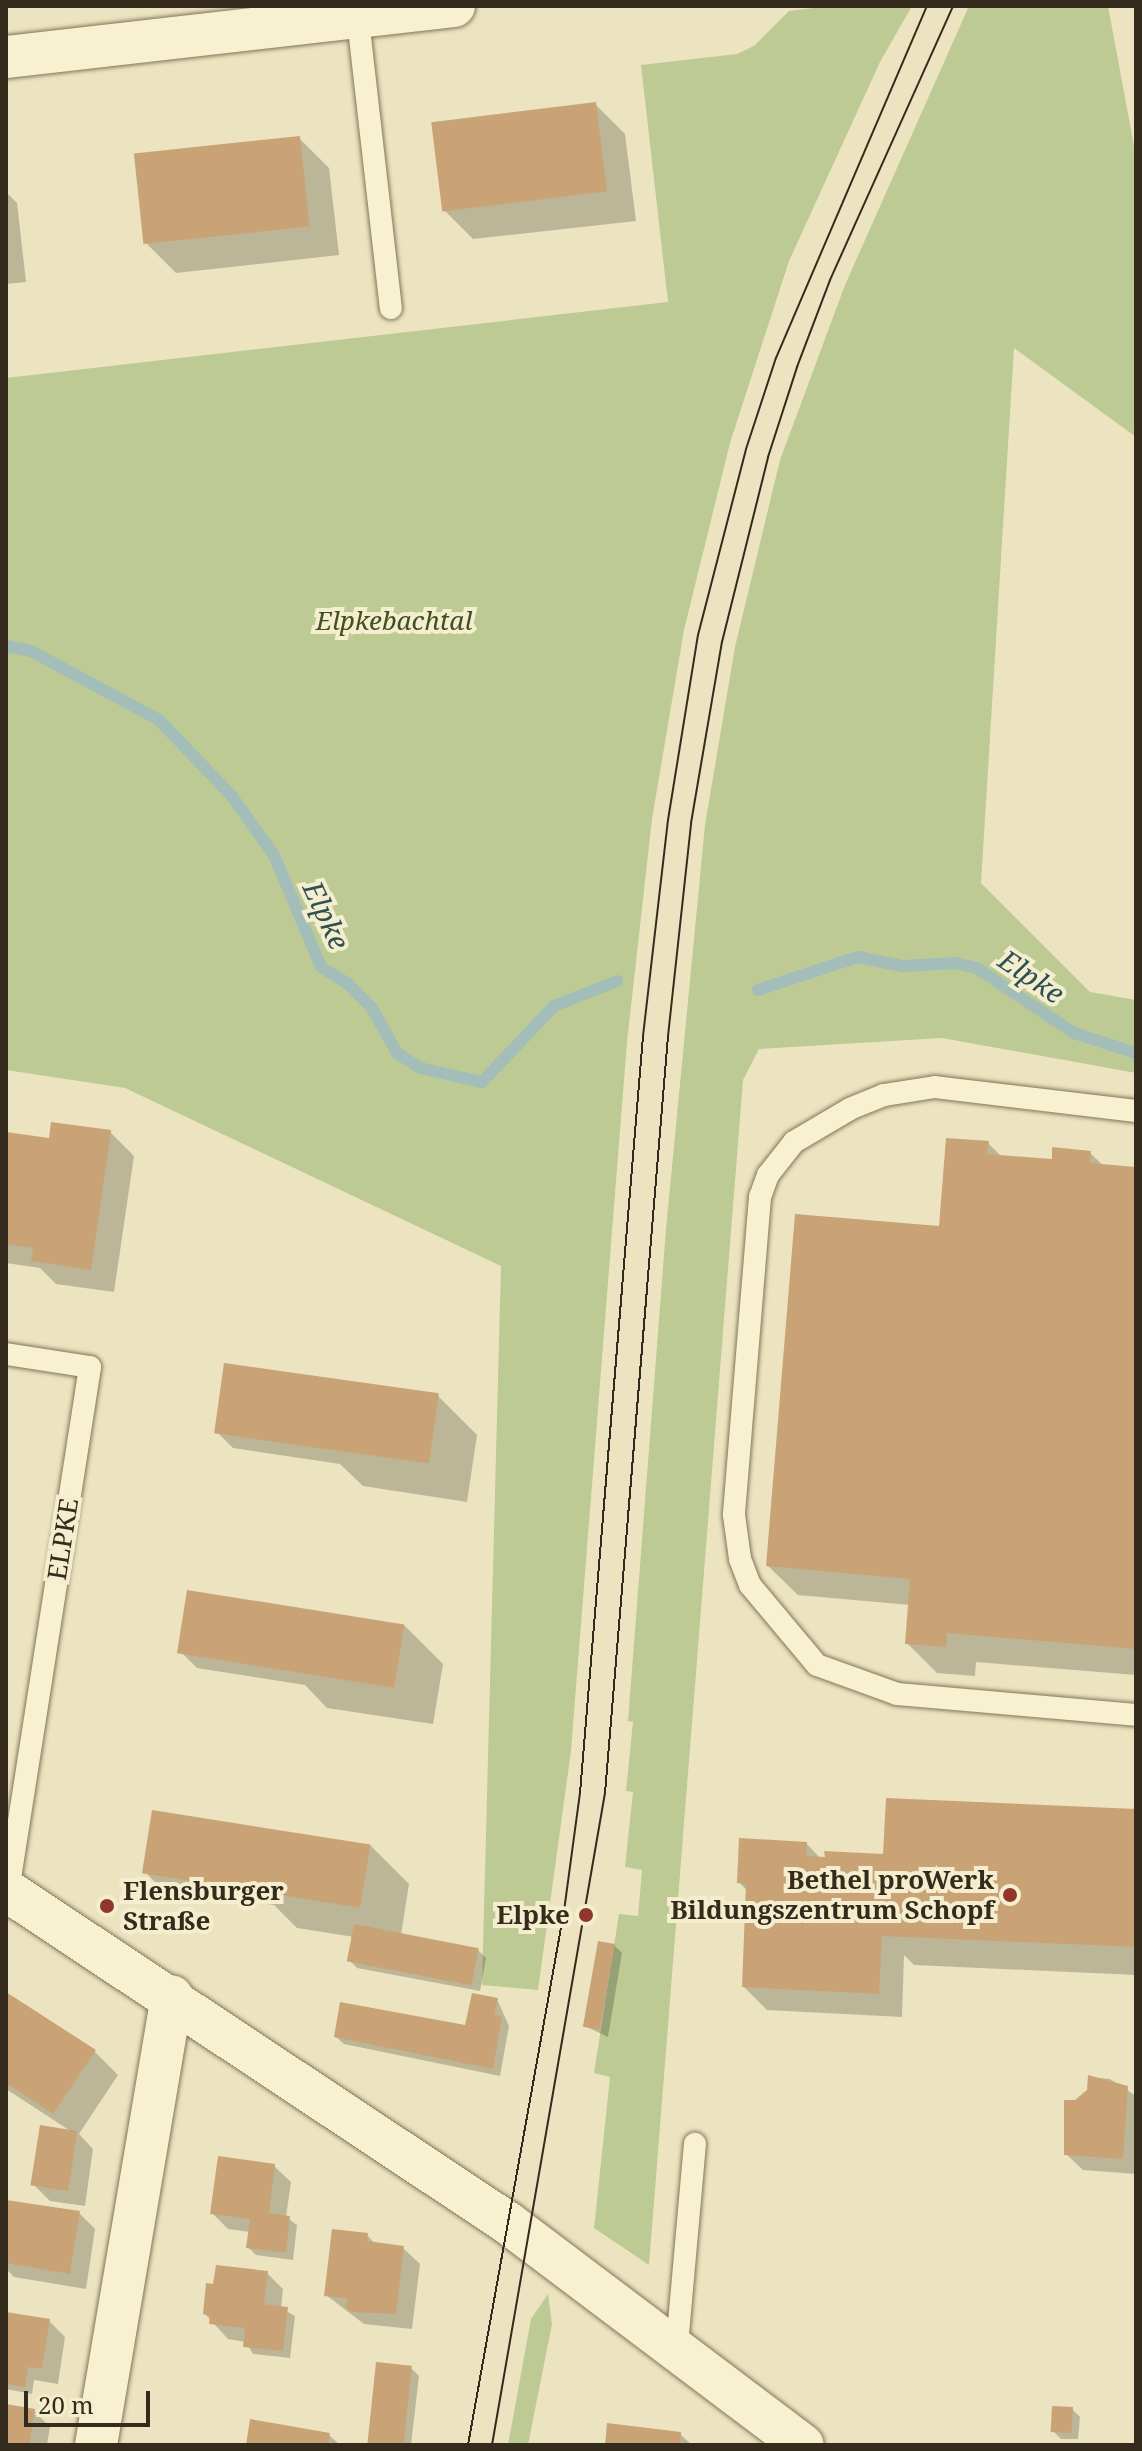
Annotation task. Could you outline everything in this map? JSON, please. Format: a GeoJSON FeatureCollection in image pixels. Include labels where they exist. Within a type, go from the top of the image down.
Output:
{"type":"FeatureCollection","features":[{"type":"Feature","properties":{"kind":"street"},"geometry":{"type":"LineString","coordinates":[[6,57],[357,11],[454,6]]}},
{"type":"Feature","properties":{"kind":"street","name":"ELPKE"},"geometry":{"type":"LineString","coordinates":[[7,1890],[172,1996],[508,2223],[677,2345],[803,2445]]}},
{"type":"Feature","properties":{"kind":"street"},"geometry":{"type":"LineString","coordinates":[[96,2445],[172,1996]]}},
{"type":"Feature","properties":{"kind":"lane"},"geometry":{"type":"LineString","coordinates":[[357,11],[391,308]]}},
{"type":"Feature","properties":{"kind":"lane"},"geometry":{"type":"LineString","coordinates":[[1136,1111],[935,1087],[872,1100],[829,1118],[794,1142],[768,1175],[760,1197],[734,1515],[740,1559],[750,1585],[817,1665],[897,1694],[1136,1715]]}},
{"type":"Feature","properties":{"kind":"lane","name":"ELPKE"},"geometry":{"type":"LineString","coordinates":[[6,1354],[90,1367],[7,1890]]}},
{"type":"Feature","properties":{"kind":"lane"},"geometry":{"type":"LineString","coordinates":[[677,2345],[695,2144]]}},
{"type":"Feature","properties":{"kind":"green space","name":"Elpkebachtal"},"geometry":{"type":"Polygon","coordinates":[[[832,6],[912,6],[880,62],[789,261],[730,443],[684,630],[652,819],[627,1042],[571,1751],[538,1990],[482,1985],[501,1266],[125,1088],[6,1070],[6,378],[668,302],[641,65],[737,54],[754,46],[789,11],[832,6]]]}},
{"type":"Feature","properties":{"kind":"green space"},"geometry":{"type":"Polygon","coordinates":[[[969,6],[1108,6],[1136,157],[1136,437],[1014,348],[981,883],[1090,992],[1136,1000],[1136,1073],[942,1038],[759,1049],[743,1080],[649,2265],[594,2228],[610,2077],[594,2073],[619,1914],[638,1916],[642,1870],[625,1867],[633,1792],[626,1791],[633,1722],[628,1721],[666,1229],[705,825],[735,647],[780,460],[845,285],[969,6]]]}},
{"type":"Feature","properties":{"kind":"green space"},"geometry":{"type":"Polygon","coordinates":[[[548,2294],[552,2324],[528,2445],[508,2445],[531,2319],[548,2294]]]}},
{"type":"Feature","properties":{"kind":"building"},"geometry":{"type":"Polygon","coordinates":[[[596,102],[607,191],[442,212],[431,122],[596,102]]]}},
{"type":"Feature","properties":{"kind":"building"},"geometry":{"type":"Polygon","coordinates":[[[300,136],[310,227],[143,244],[134,153],[300,136]]]}},
{"type":"Feature","properties":{"kind":"building"},"geometry":{"type":"Polygon","coordinates":[[[51,1122],[111,1130],[91,1270],[31,1261],[33,1248],[6,1244],[6,1132],[49,1138],[51,1122]]]}},
{"type":"Feature","properties":{"kind":"building"},"geometry":{"type":"Polygon","coordinates":[[[946,1138],[989,1141],[987,1154],[1052,1159],[1052,1147],[1091,1151],[1090,1163],[1136,1167],[1136,1649],[947,1633],[946,1647],[905,1644],[910,1579],[766,1566],[795,1214],[939,1226],[946,1138]]]}},
{"type":"Feature","properties":{"kind":"building"},"geometry":{"type":"Polygon","coordinates":[[[224,1363],[439,1393],[429,1464],[214,1433],[224,1363]]]}},
{"type":"Feature","properties":{"kind":"building"},"geometry":{"type":"Polygon","coordinates":[[[187,1590],[404,1624],[394,1688],[177,1653],[187,1590]]]}},
{"type":"Feature","properties":{"kind":"building","name":"Bethel proWerk Bildungszentrum Schopf"},"geometry":{"type":"Polygon","coordinates":[[[886,1798],[1136,1809],[1136,1947],[882,1936],[879,1994],[742,1987],[746,1884],[737,1883],[739,1838],[807,1842],[806,1856],[825,1857],[824,1851],[883,1854],[886,1798]]]}},
{"type":"Feature","properties":{"kind":"building"},"geometry":{"type":"Polygon","coordinates":[[[152,1810],[370,1845],[360,1908],[142,1873],[152,1810]]]}},
{"type":"Feature","properties":{"kind":"building"},"geometry":{"type":"Polygon","coordinates":[[[354,1924],[479,1948],[471,1986],[347,1961],[354,1924]]]}},
{"type":"Feature","properties":{"kind":"building"},"geometry":{"type":"Polygon","coordinates":[[[598,1941],[615,1944],[600,2030],[583,2027],[598,1941]]]}},
{"type":"Feature","properties":{"kind":"building"},"geometry":{"type":"Polygon","coordinates":[[[6,1992],[96,2050],[53,2114],[6,2083],[6,1992]]]}},
{"type":"Feature","properties":{"kind":"building"},"geometry":{"type":"Polygon","coordinates":[[[472,1993],[498,1998],[494,2015],[502,2016],[493,2069],[334,2037],[340,2002],[465,2025],[472,1993]]]}},
{"type":"Feature","properties":{"kind":"building"},"geometry":{"type":"Polygon","coordinates":[[[1088,2075],[1128,2086],[1123,2159],[1064,2155],[1064,2100],[1075,2100],[1087,2090],[1088,2075]]]}},
{"type":"Feature","properties":{"kind":"building"},"geometry":{"type":"Polygon","coordinates":[[[40,2125],[78,2131],[68,2191],[30,2185],[40,2125]]]}},
{"type":"Feature","properties":{"kind":"building"},"geometry":{"type":"Polygon","coordinates":[[[218,2156],[275,2164],[269,2213],[290,2216],[286,2253],[246,2248],[250,2219],[210,2214],[218,2156]]]}},
{"type":"Feature","properties":{"kind":"building"},"geometry":{"type":"Polygon","coordinates":[[[6,2200],[80,2211],[70,2274],[6,2263],[6,2200]]]}},
{"type":"Feature","properties":{"kind":"building"},"geometry":{"type":"Polygon","coordinates":[[[332,2229],[368,2233],[367,2241],[404,2246],[396,2314],[352,2312],[346,2308],[347,2298],[324,2296],[332,2229]]]}},
{"type":"Feature","properties":{"kind":"building"},"geometry":{"type":"Polygon","coordinates":[[[216,2265],[268,2271],[264,2304],[288,2307],[283,2351],[243,2347],[245,2328],[209,2324],[210,2316],[203,2314],[206,2283],[213,2284],[216,2265]]]}},
{"type":"Feature","properties":{"kind":"building"},"geometry":{"type":"Polygon","coordinates":[[[6,2312],[50,2319],[42,2369],[28,2367],[25,2387],[6,2384],[6,2312]]]}},
{"type":"Feature","properties":{"kind":"building"},"geometry":{"type":"Polygon","coordinates":[[[376,2362],[412,2366],[403,2445],[367,2445],[376,2362]]]}},
{"type":"Feature","properties":{"kind":"building"},"geometry":{"type":"Polygon","coordinates":[[[6,2404],[35,2409],[29,2445],[6,2445],[6,2404]]]}},
{"type":"Feature","properties":{"kind":"building"},"geometry":{"type":"Polygon","coordinates":[[[1052,2406],[1073,2407],[1072,2433],[1051,2432],[1052,2406]]]}},
{"type":"Feature","properties":{"kind":"building"},"geometry":{"type":"Polygon","coordinates":[[[250,2419],[330,2433],[328,2445],[246,2445],[250,2419]]]}},
{"type":"Feature","properties":{"kind":"building"},"geometry":{"type":"Polygon","coordinates":[[[607,2423],[681,2432],[680,2445],[605,2445],[607,2423]]]}},
{"type":"Feature","properties":{"kind":"waterway","name":"Elpke"},"geometry":{"type":"LineString","coordinates":[[6,646],[31,651],[159,720],[231,795],[274,855],[321,967],[347,983],[372,1008],[397,1053],[420,1068],[482,1082],[554,1006],[617,981]]}},
{"type":"Feature","properties":{"kind":"waterway","name":"Elpke"},"geometry":{"type":"LineString","coordinates":[[758,990],[858,957],[903,966],[955,963],[977,968],[1074,1033],[1136,1053]]}},
{"type":"Feature","properties":{"kind":"tram line"},"geometry":{"type":"LineString","coordinates":[[468,2445],[564,1911],[580,1793],[643,1036],[668,820],[698,635],[746,449],[776,358],[927,6]]}},
{"type":"Feature","properties":{"kind":"tram line"},"geometry":{"type":"LineString","coordinates":[[492,2445],[605,1793],[668,1036],[691,823],[722,642],[768,457],[797,367],[830,280],[953,6]]}},
{"type":"Feature","properties":{"kind":"place","name":"Bethel proWerk Bildungszentrum Schopf"},"geometry":{"type":"Point","coordinates":[1010,1895]}},
{"type":"Feature","properties":{"kind":"place","name":"Flensburger Straße"},"geometry":{"type":"Point","coordinates":[107,1906]}},
{"type":"Feature","properties":{"kind":"place","name":"Elpke"},"geometry":{"type":"Point","coordinates":[586,1915]}}]}
